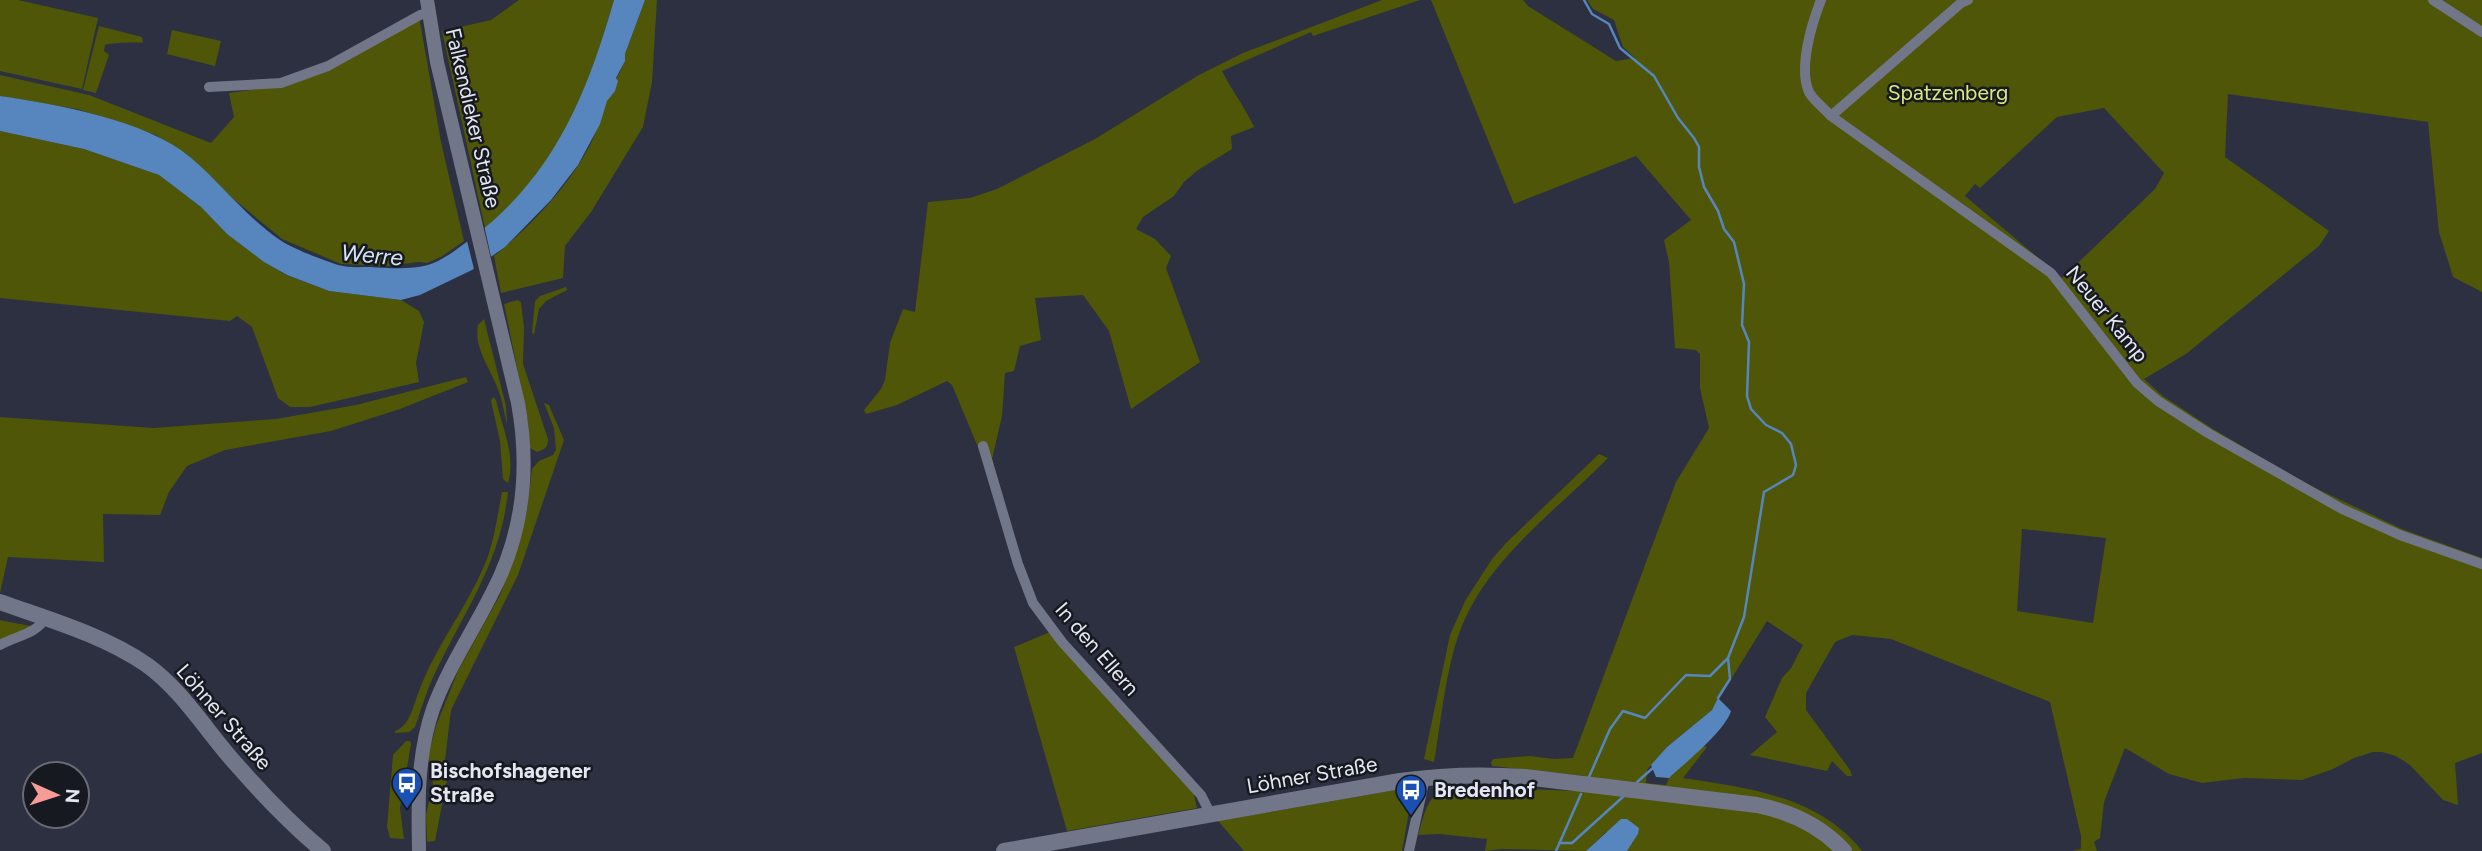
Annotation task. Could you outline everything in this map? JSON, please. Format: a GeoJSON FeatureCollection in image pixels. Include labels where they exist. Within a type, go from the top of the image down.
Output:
{"type":"FeatureCollection","features":[{"type":"Feature","properties":{"kind":"main road","name":"Löhner Straße"},"geometry":{"type":"LineString","coordinates":[[0,602],[122,650],[147,665],[162,678],[236,765],[297,829],[323,851]]}},
{"type":"Feature","properties":{"kind":"main road","name":"Löhner Straße"},"geometry":{"type":"LineString","coordinates":[[1004,851],[1424,778],[1503,775],[1776,809],[1811,824],[1844,851]]}},
{"type":"Feature","properties":{"kind":"street","name":"Neuer Kamp"},"geometry":{"type":"LineString","coordinates":[[1821,0],[1813,20],[1805,69],[1809,92],[1831,116],[2051,273],[2137,383],[2158,401],[2342,509],[2400,536],[2482,564]]}},
{"type":"Feature","properties":{"kind":"street"},"geometry":{"type":"LineString","coordinates":[[1831,116],[1961,3],[1968,0]]}},
{"type":"Feature","properties":{"kind":"street"},"geometry":{"type":"LineString","coordinates":[[2433,0],[2482,32]]}},
{"type":"Feature","properties":{"kind":"street"},"geometry":{"type":"LineString","coordinates":[[209,87],[281,83],[328,66],[420,15],[427,6]]}},
{"type":"Feature","properties":{"kind":"street","name":"Falkendieker Straße"},"geometry":{"type":"LineString","coordinates":[[419,851],[418,780],[425,738],[433,709],[453,663],[505,566],[514,540],[522,499],[524,459],[523,432],[500,324],[427,6]]}},
{"type":"Feature","properties":{"kind":"street","name":"In den Ellern"},"geometry":{"type":"LineString","coordinates":[[983,446],[1018,564],[1033,603],[1062,642],[1201,795],[1211,815]]}},
{"type":"Feature","properties":{"kind":"street"},"geometry":{"type":"LineString","coordinates":[[0,645],[38,629],[45,618]]}},
{"type":"Feature","properties":{"kind":"street"},"geometry":{"type":"LineString","coordinates":[[1409,851],[1424,778]]}},
{"type":"Feature","properties":{"kind":"green space"},"geometry":{"type":"Polygon","coordinates":[[[0,0],[18,0],[98,18],[82,89],[0,71],[0,0]]]}},
{"type":"Feature","properties":{"kind":"green space"},"geometry":{"type":"Polygon","coordinates":[[[519,0],[614,0],[594,63],[568,125],[532,181],[510,206],[485,228],[442,31],[491,20],[519,0]]]}},
{"type":"Feature","properties":{"kind":"green space"},"geometry":{"type":"Polygon","coordinates":[[[645,0],[657,0],[652,82],[643,127],[591,212],[565,246],[563,278],[501,293],[494,256],[547,205],[581,161],[622,67],[645,0]]]}},
{"type":"Feature","properties":{"kind":"green space"},"geometry":{"type":"Polygon","coordinates":[[[1382,0],[1420,0],[1313,36],[1311,32],[1222,71],[1254,127],[1231,136],[1232,149],[1198,170],[1184,182],[1174,196],[1143,217],[1136,229],[1155,239],[1171,256],[1166,268],[1200,362],[1131,409],[1109,331],[1083,295],[1035,298],[1041,340],[1020,346],[1014,371],[1005,373],[1002,416],[992,459],[1027,583],[1040,608],[1057,630],[1199,789],[1194,795],[1197,808],[1067,831],[1014,647],[1050,632],[1018,572],[985,466],[952,385],[947,381],[897,405],[866,414],[864,410],[885,380],[890,343],[903,309],[915,312],[928,202],[970,198],[997,189],[1095,139],[1199,75],[1243,53],[1382,0]]]}},
{"type":"Feature","properties":{"kind":"green space","name":"Spatzenberg"},"geometry":{"type":"Polygon","coordinates":[[[1431,0],[1523,0],[1528,6],[1616,61],[1635,58],[1623,47],[1614,20],[1593,9],[1587,0],[2482,0],[2482,292],[2453,277],[2439,232],[2428,122],[2228,94],[2225,157],[2329,231],[2319,246],[2186,354],[2144,379],[2163,396],[2213,429],[2307,484],[2402,529],[2482,558],[2482,753],[2455,763],[2458,805],[2443,800],[2410,765],[2396,756],[2382,752],[2354,758],[2302,780],[2244,778],[2202,783],[2169,774],[2125,748],[2104,802],[2100,838],[2094,842],[2097,851],[2072,851],[2081,849],[2081,836],[2050,702],[1891,639],[1852,635],[1835,642],[1806,693],[1806,710],[1852,776],[1847,776],[1832,761],[1827,771],[1750,755],[1777,732],[1765,717],[1782,678],[1791,668],[1803,645],[1767,621],[1712,710],[1667,747],[1647,770],[1646,783],[1666,785],[1669,778],[1703,746],[1707,747],[1683,778],[1757,791],[1804,806],[1845,832],[1862,851],[1627,851],[1638,834],[1606,832],[1586,851],[1485,851],[1487,839],[1439,834],[1418,835],[1429,803],[1443,790],[1493,788],[1578,791],[1585,776],[1492,766],[1491,763],[1493,759],[1530,756],[1573,758],[1676,482],[1709,428],[1700,388],[1700,354],[1696,350],[1675,348],[1669,262],[1664,240],[1691,220],[1636,156],[1514,204],[1431,0]],[[2104,108],[2057,117],[1980,188],[1975,184],[1965,196],[2062,278],[2155,189],[2164,173],[2104,108]],[[2022,529],[2017,611],[2093,623],[2106,538],[2022,529]]]}},
{"type":"Feature","properties":{"kind":"green space"},"geometry":{"type":"Polygon","coordinates":[[[419,16],[441,142],[464,241],[427,263],[387,266],[341,264],[282,239],[231,197],[189,156],[156,135],[77,109],[0,96],[0,75],[89,95],[211,143],[234,117],[229,93],[288,85],[419,16]]]}},
{"type":"Feature","properties":{"kind":"green space"},"geometry":{"type":"Polygon","coordinates":[[[99,26],[142,37],[143,43],[105,45],[104,51],[109,55],[96,93],[83,90],[99,26]]]}},
{"type":"Feature","properties":{"kind":"green space"},"geometry":{"type":"Polygon","coordinates":[[[172,30],[221,41],[215,66],[167,54],[172,30]]]}},
{"type":"Feature","properties":{"kind":"green space"},"geometry":{"type":"Polygon","coordinates":[[[0,131],[84,149],[159,175],[201,207],[227,234],[286,275],[329,291],[401,300],[419,311],[424,322],[416,363],[419,382],[310,407],[290,407],[278,398],[252,327],[237,316],[230,321],[0,298],[0,131]]]}},
{"type":"Feature","properties":{"kind":"green space"},"geometry":{"type":"Polygon","coordinates":[[[566,287],[567,290],[546,301],[539,309],[534,334],[532,333],[535,301],[540,296],[566,287]]]}},
{"type":"Feature","properties":{"kind":"green space"},"geometry":{"type":"Polygon","coordinates":[[[517,300],[521,302],[524,328],[523,364],[548,439],[546,448],[537,452],[530,448],[528,421],[504,304],[517,300]]]}},
{"type":"Feature","properties":{"kind":"green space"},"geometry":{"type":"Polygon","coordinates":[[[484,319],[506,406],[507,424],[499,392],[478,342],[478,325],[484,319]]]}},
{"type":"Feature","properties":{"kind":"green space"},"geometry":{"type":"Polygon","coordinates":[[[466,377],[468,382],[400,409],[331,431],[225,450],[187,466],[169,492],[160,515],[103,514],[104,562],[8,557],[0,593],[0,417],[153,428],[276,419],[356,405],[466,377]]]}},
{"type":"Feature","properties":{"kind":"green space"},"geometry":{"type":"Polygon","coordinates":[[[493,397],[509,452],[508,483],[503,479],[500,441],[491,401],[493,397]]]}},
{"type":"Feature","properties":{"kind":"green space"},"geometry":{"type":"Polygon","coordinates":[[[544,403],[549,405],[564,440],[518,575],[451,710],[445,760],[447,779],[435,841],[427,842],[426,815],[433,784],[428,757],[436,726],[458,671],[500,595],[511,567],[527,510],[532,469],[556,450],[554,428],[544,403]]]}},
{"type":"Feature","properties":{"kind":"green space"},"geometry":{"type":"Polygon","coordinates":[[[1599,454],[1608,458],[1509,554],[1477,597],[1464,621],[1453,654],[1434,762],[1424,759],[1450,635],[1465,601],[1492,559],[1507,542],[1599,454]]]}},
{"type":"Feature","properties":{"kind":"green space"},"geometry":{"type":"Polygon","coordinates":[[[502,492],[508,492],[504,517],[481,582],[434,674],[415,727],[409,732],[395,733],[408,719],[426,673],[481,574],[493,540],[502,492]]]}},
{"type":"Feature","properties":{"kind":"green space"},"geometry":{"type":"Polygon","coordinates":[[[0,620],[4,621],[31,626],[0,643],[0,620]]]}},
{"type":"Feature","properties":{"kind":"green space"},"geometry":{"type":"Polygon","coordinates":[[[406,741],[411,744],[400,808],[404,839],[390,838],[387,827],[393,755],[406,741]]]}},
{"type":"Feature","properties":{"kind":"green space"},"geometry":{"type":"Polygon","coordinates":[[[1395,790],[1402,792],[1410,806],[1402,851],[1244,851],[1218,821],[1395,790]]]}},
{"type":"Feature","properties":{"kind":"water"},"geometry":{"type":"Polygon","coordinates":[[[614,0],[645,0],[625,54],[625,61],[616,78],[618,81],[615,91],[607,101],[600,124],[578,165],[551,200],[505,247],[472,270],[420,295],[401,300],[329,291],[287,275],[264,262],[227,234],[201,207],[159,175],[84,149],[0,131],[0,96],[73,109],[125,124],[172,144],[190,157],[256,221],[292,247],[346,267],[421,267],[452,253],[473,237],[501,213],[546,160],[579,100],[604,35],[614,0]]]}},
{"type":"Feature","properties":{"kind":"water"},"geometry":{"type":"Polygon","coordinates":[[[1718,698],[1731,711],[1721,728],[1669,778],[1656,777],[1651,765],[1667,747],[1712,710],[1718,698]]]}},
{"type":"Feature","properties":{"kind":"water"},"geometry":{"type":"Polygon","coordinates":[[[1621,819],[1627,819],[1639,828],[1627,851],[1586,851],[1621,819]]]}},
{"type":"Feature","properties":{"kind":"pier"},"geometry":{"type":"Polygon","coordinates":[[[484,225],[492,261],[475,273],[466,237],[484,225]]]}},
{"type":"Feature","properties":{"kind":"waterway"},"geometry":{"type":"LineString","coordinates":[[1584,0],[1592,14],[1609,24],[1620,48],[1654,76],[1678,118],[1699,147],[1699,167],[1704,187],[1718,211],[1724,229],[1734,242],[1744,284],[1742,325],[1749,342],[1747,396],[1751,409],[1766,425],[1782,433],[1791,444],[1796,465],[1793,475],[1764,492],[1744,617],[1728,658],[1710,676],[1686,675],[1645,718],[1623,711],[1610,729],[1589,777]]}},
{"type":"Feature","properties":{"kind":"waterway"},"geometry":{"type":"LineString","coordinates":[[1718,698],[1730,679],[1728,658]]}},
{"type":"Feature","properties":{"kind":"waterway"},"geometry":{"type":"LineString","coordinates":[[1637,782],[1654,767]]}},
{"type":"Feature","properties":{"kind":"waterway"},"geometry":{"type":"LineString","coordinates":[[1556,851],[1581,794]]}},
{"type":"Feature","properties":{"kind":"waterway"},"geometry":{"type":"LineString","coordinates":[[1559,843],[1572,843],[1625,795]]}},
{"type":"Feature","properties":{"kind":"place","name":"Bischofshagener Straße"},"geometry":{"type":"Point","coordinates":[407,810]}},
{"type":"Feature","properties":{"kind":"place","name":"Bredenhof"},"geometry":{"type":"Point","coordinates":[1411,817]}},
{"type":"Feature","properties":{"kind":"water label","name":"Werre"},"geometry":{"type":"Point","coordinates":[372,255]}}]}
